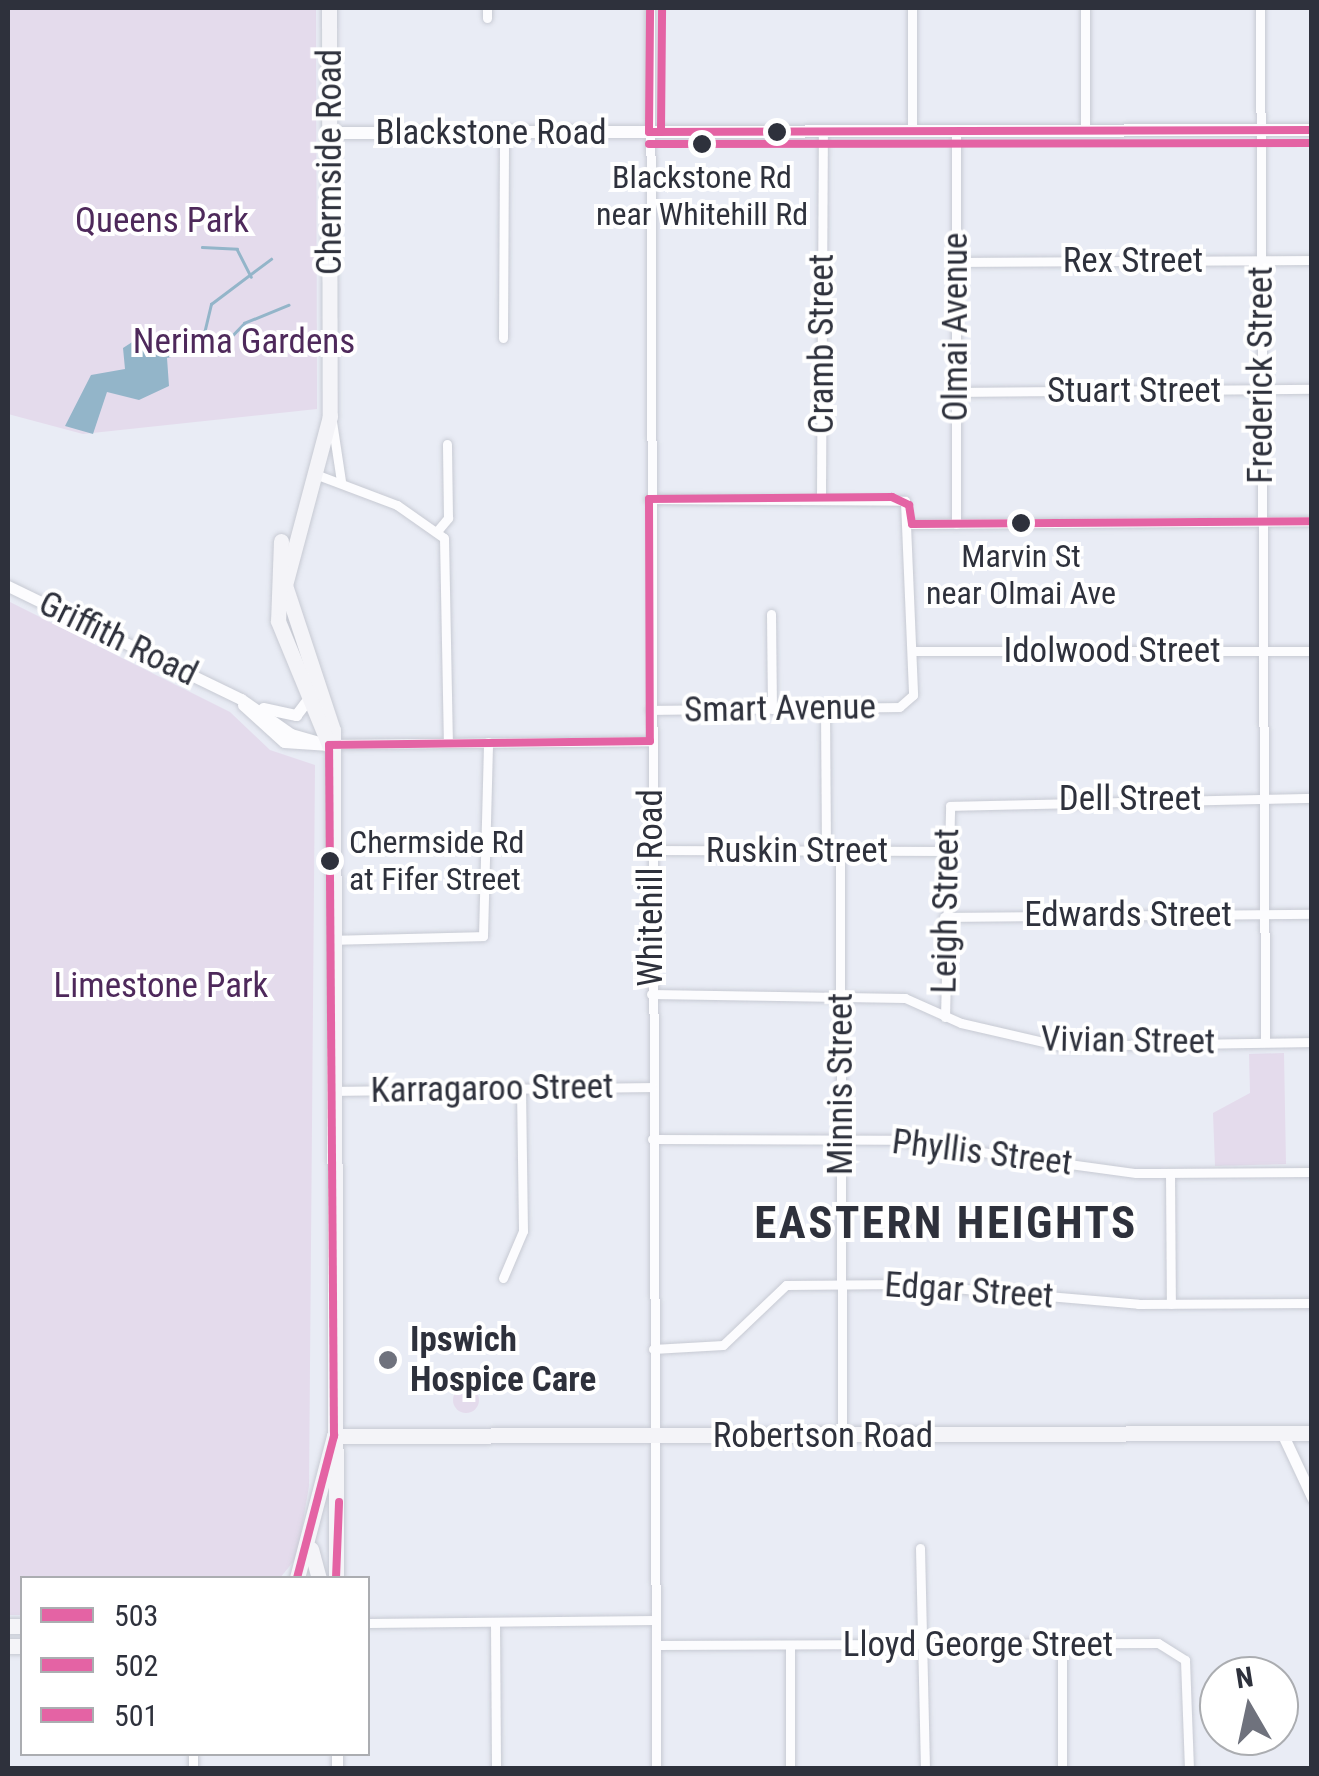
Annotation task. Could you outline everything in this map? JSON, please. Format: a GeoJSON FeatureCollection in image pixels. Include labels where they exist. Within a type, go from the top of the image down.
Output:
{"type":"FeatureCollection","features":[{"type":"Feature","properties":{"kind":"main road","name":"Chermside Road"},"geometry":{"type":"LineString","coordinates":[[329,8],[330,412],[315,474],[282,536],[274,592],[329,745]]}},
{"type":"Feature","properties":{"kind":"main road","name":"Blackstone Road"},"geometry":{"type":"LineString","coordinates":[[330,133],[1312,130]]}},
{"type":"Feature","properties":{"kind":"main road","name":"Chermside Road"},"geometry":{"type":"LineString","coordinates":[[306,491],[285,593],[331,721],[334,1436],[339,1576]]}},
{"type":"Feature","properties":{"kind":"main road","name":"Robertson Road"},"geometry":{"type":"LineString","coordinates":[[334,1436],[1312,1433]]}},
{"type":"Feature","properties":{"kind":"main road","name":"Chermside Road"},"geometry":{"type":"LineString","coordinates":[[318,1576],[311,1547],[334,1436]]}},
{"type":"Feature","properties":{"kind":"main road"},"geometry":{"type":"LineString","coordinates":[[298,1576],[311,1547]]}},
{"type":"Feature","properties":{"kind":"street","name":"Whitehill Road"},"geometry":{"type":"LineString","coordinates":[[650,8],[656,1768]]}},
{"type":"Feature","properties":{"kind":"street"},"geometry":{"type":"LineString","coordinates":[[912,8],[912,131]]}},
{"type":"Feature","properties":{"kind":"street"},"geometry":{"type":"LineString","coordinates":[[1085,8],[1085,130]]}},
{"type":"Feature","properties":{"kind":"street","name":"Frederick Street"},"geometry":{"type":"LineString","coordinates":[[1260,8],[1265,1042]]}},
{"type":"Feature","properties":{"kind":"street","name":"Olmai Avenue"},"geometry":{"type":"LineString","coordinates":[[956,131],[956,524]]}},
{"type":"Feature","properties":{"kind":"street"},"geometry":{"type":"LineString","coordinates":[[503,338],[504,132]]}},
{"type":"Feature","properties":{"kind":"street","name":"Cramb Street"},"geometry":{"type":"LineString","coordinates":[[821,497],[823,132]]}},
{"type":"Feature","properties":{"kind":"street","name":"Rex Street"},"geometry":{"type":"LineString","coordinates":[[955,262],[1312,260]]}},
{"type":"Feature","properties":{"kind":"street","name":"Stuart Street"},"geometry":{"type":"LineString","coordinates":[[956,392],[1312,388]]}},
{"type":"Feature","properties":{"kind":"street"},"geometry":{"type":"LineString","coordinates":[[330,412],[333,468],[345,484]]}},
{"type":"Feature","properties":{"kind":"street"},"geometry":{"type":"LineString","coordinates":[[438,530],[448,518],[447,444]]}},
{"type":"Feature","properties":{"kind":"street"},"geometry":{"type":"LineString","coordinates":[[315,474],[345,484],[438,530],[448,552],[448,743]]}},
{"type":"Feature","properties":{"kind":"street"},"geometry":{"type":"LineString","coordinates":[[649,499],[899,498],[912,524],[912,652]]}},
{"type":"Feature","properties":{"kind":"street"},"geometry":{"type":"LineString","coordinates":[[912,524],[1312,522]]}},
{"type":"Feature","properties":{"kind":"street","name":"Griffith Road"},"geometry":{"type":"LineString","coordinates":[[8,586],[254,706],[291,734],[329,745]]}},
{"type":"Feature","properties":{"kind":"street"},"geometry":{"type":"LineString","coordinates":[[771,614],[772,709]]}},
{"type":"Feature","properties":{"kind":"street","name":"Idolwood Street"},"geometry":{"type":"LineString","coordinates":[[912,652],[1312,651]]}},
{"type":"Feature","properties":{"kind":"street","name":"Smart Avenue"},"geometry":{"type":"LineString","coordinates":[[650,710],[825,709],[910,704],[912,652]]}},
{"type":"Feature","properties":{"kind":"street","name":"Griffith Road"},"geometry":{"type":"LineString","coordinates":[[228,693],[284,742],[329,745],[650,741]]}},
{"type":"Feature","properties":{"kind":"street"},"geometry":{"type":"LineString","coordinates":[[254,706],[293,716],[309,698]]}},
{"type":"Feature","properties":{"kind":"street"},"geometry":{"type":"LineString","coordinates":[[825,709],[826,852]]}},
{"type":"Feature","properties":{"kind":"street"},"geometry":{"type":"LineString","coordinates":[[332,940],[483,936],[488,742]]}},
{"type":"Feature","properties":{"kind":"street","name":"Dell Street"},"geometry":{"type":"LineString","coordinates":[[950,806],[1312,798]]}},
{"type":"Feature","properties":{"kind":"street","name":"Leigh Street"},"geometry":{"type":"LineString","coordinates":[[945,1017],[944,851],[950,806]]}},
{"type":"Feature","properties":{"kind":"street","name":"Ruskin Street"},"geometry":{"type":"LineString","coordinates":[[651,850],[944,851]]}},
{"type":"Feature","properties":{"kind":"street","name":"Minnis Street"},"geometry":{"type":"LineString","coordinates":[[840,851],[842,1436]]}},
{"type":"Feature","properties":{"kind":"street","name":"Edwards Street"},"geometry":{"type":"LineString","coordinates":[[944,916],[1312,914]]}},
{"type":"Feature","properties":{"kind":"street","name":"Vivian Street"},"geometry":{"type":"LineString","coordinates":[[652,994],[905,998],[945,1017],[1061,1046],[1312,1042]]}},
{"type":"Feature","properties":{"kind":"street","name":"Karragaroo Street"},"geometry":{"type":"LineString","coordinates":[[332,1091],[652,1087]]}},
{"type":"Feature","properties":{"kind":"street"},"geometry":{"type":"LineString","coordinates":[[503,1278],[523,1232],[521,1088]]}},
{"type":"Feature","properties":{"kind":"street","name":"Phyllis Street"},"geometry":{"type":"LineString","coordinates":[[652,1139],[841,1140],[1170,1173],[1312,1172]]}},
{"type":"Feature","properties":{"kind":"street"},"geometry":{"type":"LineString","coordinates":[[1170,1173],[1170,1304]]}},
{"type":"Feature","properties":{"kind":"street","name":"Edgar Street"},"geometry":{"type":"LineString","coordinates":[[653,1349],[712,1350],[771,1291],[842,1285],[1170,1304],[1312,1303]]}},
{"type":"Feature","properties":{"kind":"street"},"geometry":{"type":"LineString","coordinates":[[1282,1433],[1312,1497]]}},
{"type":"Feature","properties":{"kind":"street"},"geometry":{"type":"LineString","coordinates":[[920,1548],[925,1768]]}},
{"type":"Feature","properties":{"kind":"street"},"geometry":{"type":"LineString","coordinates":[[370,1623],[655,1620]]}},
{"type":"Feature","properties":{"kind":"street"},"geometry":{"type":"LineString","coordinates":[[495,1623],[496,1768]]}},
{"type":"Feature","properties":{"kind":"street"},"geometry":{"type":"LineString","coordinates":[[1062,1644],[1062,1768]]}},
{"type":"Feature","properties":{"kind":"street","name":"Lloyd George Street"},"geometry":{"type":"LineString","coordinates":[[656,1645],[1062,1644],[1176,1648],[1188,1678],[1189,1768]]}},
{"type":"Feature","properties":{"kind":"street"},"geometry":{"type":"LineString","coordinates":[[790,1646],[790,1768]]}},
{"type":"Feature","properties":{"kind":"green space","name":"Queens Park"},"geometry":{"type":"Polygon","coordinates":[[[8,8],[316,8],[317,409],[83,434],[8,414],[8,8]]]}},
{"type":"Feature","properties":{"kind":"green space","name":"Limestone Park"},"geometry":{"type":"Polygon","coordinates":[[[8,601],[230,712],[270,750],[315,765],[309,1486],[297,1557],[282,1576],[20,1576],[20,1615],[8,1615],[8,601]]]}},
{"type":"Feature","properties":{"kind":"green space"},"geometry":{"type":"Polygon","coordinates":[[[1284,1053],[1286,1164],[1215,1166],[1213,1113],[1250,1093],[1249,1054],[1284,1053]]]}},
{"type":"Feature","properties":{"kind":"green space"},"geometry":{"type":"Polygon","coordinates":[[[466,1387],[475,1391],[479,1400],[475,1409],[466,1413],[457,1409],[453,1400],[457,1391],[466,1387]]]}},
{"type":"Feature","properties":{"kind":"water"},"geometry":{"type":"Polygon","coordinates":[[[143,335],[167,358],[169,386],[139,400],[107,392],[93,434],[65,426],[91,375],[125,369],[123,348],[143,335]]]}},
{"type":"Feature","properties":{"kind":"waterway"},"geometry":{"type":"LineString","coordinates":[[202,247],[237,249],[251,277]]}},
{"type":"Feature","properties":{"kind":"waterway"},"geometry":{"type":"LineString","coordinates":[[201,346],[211,304],[271,259]]}},
{"type":"Feature","properties":{"kind":"waterway"},"geometry":{"type":"LineString","coordinates":[[166,356],[224,344],[244,323],[288,305]]}},
{"type":"Feature","properties":{"kind":"transit line","name":"502"},"geometry":{"type":"LineString","coordinates":[[649,132],[650,8]]}},
{"type":"Feature","properties":{"kind":"transit line","name":"501"},"geometry":{"type":"LineString","coordinates":[[661,132],[662,8]]}},
{"type":"Feature","properties":{"kind":"transit line","name":"502"},"geometry":{"type":"LineString","coordinates":[[649,132],[1312,130]]}},
{"type":"Feature","properties":{"kind":"transit line","name":"501"},"geometry":{"type":"LineString","coordinates":[[649,144],[1312,143]]}},
{"type":"Feature","properties":{"kind":"transit line","name":"503"},"geometry":{"type":"LineString","coordinates":[[649,499],[892,497],[909,505],[912,524]]}},
{"type":"Feature","properties":{"kind":"transit line","name":"503"},"geometry":{"type":"LineString","coordinates":[[649,499],[650,741]]}},
{"type":"Feature","properties":{"kind":"transit line","name":"503"},"geometry":{"type":"LineString","coordinates":[[912,524],[1312,521]]}},
{"type":"Feature","properties":{"kind":"transit line","name":"503"},"geometry":{"type":"LineString","coordinates":[[329,745],[650,741]]}},
{"type":"Feature","properties":{"kind":"transit line","name":"503"},"geometry":{"type":"LineString","coordinates":[[298,1576],[334,1436],[329,745]]}},
{"type":"Feature","properties":{"kind":"transit line","name":"503"},"geometry":{"type":"LineString","coordinates":[[336,1576],[339,1502]]}},
{"type":"Feature","properties":{"kind":"place","name":"Blackstone Rd near Whitehill Rd"},"geometry":{"type":"Point","coordinates":[702,144]}},
{"type":"Feature","properties":{"kind":"place","name":"Marvin St near Olmai Ave"},"geometry":{"type":"Point","coordinates":[1021,523]}},
{"type":"Feature","properties":{"kind":"place","name":"Chermside Rd at Fifer Street"},"geometry":{"type":"Point","coordinates":[330,861]}},
{"type":"Feature","properties":{"kind":"place","name":"Ipswich Hospice Care"},"geometry":{"type":"Point","coordinates":[388,1360]}},
{"type":"Feature","properties":{"kind":"district","name":"EASTERN HEIGHTS"},"geometry":{"type":"Point","coordinates":[946,1223]}},
{"type":"Feature","properties":{"kind":"park label","name":"Nerima Gardens"},"geometry":{"type":"Point","coordinates":[244,342]}}]}
